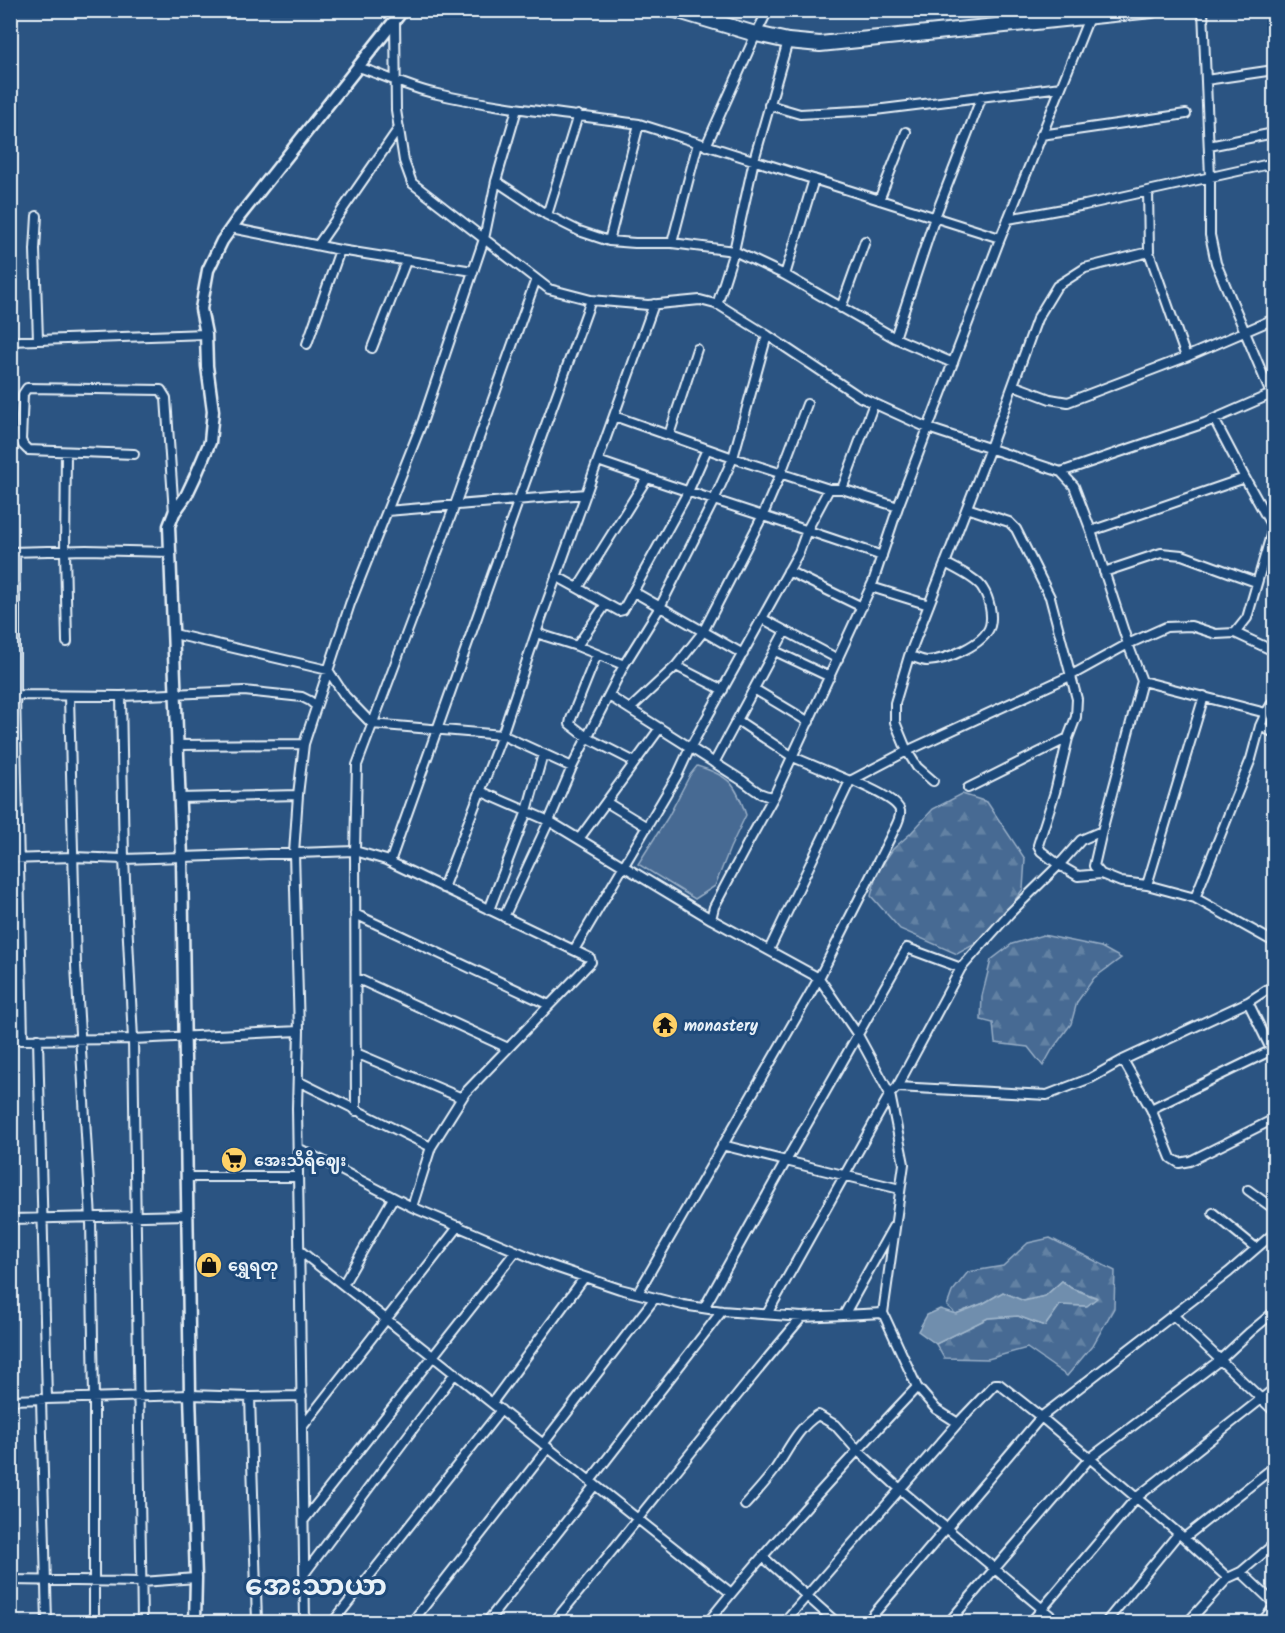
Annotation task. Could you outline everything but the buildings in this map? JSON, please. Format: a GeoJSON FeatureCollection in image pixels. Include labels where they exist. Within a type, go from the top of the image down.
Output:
{"type":"FeatureCollection","features":[{"type":"Feature","properties":{"kind":"highway"},"geometry":{"type":"LineString","coordinates":[[675,10],[788,42],[820,44],[1009,17],[1152,10]]}},
{"type":"Feature","properties":{"kind":"main road"},"geometry":{"type":"LineString","coordinates":[[195,1623],[182,858],[169,526],[174,513],[186,496],[210,442],[213,411],[207,366],[206,334],[201,309],[208,270],[231,228],[403,10]]}},
{"type":"Feature","properties":{"kind":"street"},"geometry":{"type":"LineString","coordinates":[[672,243],[702,144],[768,10]]}},
{"type":"Feature","properties":{"kind":"street"},"geometry":{"type":"LineString","coordinates":[[1061,472],[1214,419],[1273,393],[1216,263],[1210,235],[1210,177],[1203,10]]}},
{"type":"Feature","properties":{"kind":"street"},"geometry":{"type":"LineString","coordinates":[[711,919],[714,908],[793,757],[871,587],[898,507],[1000,238],[1061,87],[1086,14]]}},
{"type":"Feature","properties":{"kind":"street"},"geometry":{"type":"LineString","coordinates":[[395,20],[396,110],[404,161],[412,183],[549,289],[591,300],[654,304],[700,300],[719,305],[860,397],[928,428],[1061,472],[1074,486],[1142,681],[1094,866],[1101,874]]}},
{"type":"Feature","properties":{"kind":"street"},"geometry":{"type":"LineString","coordinates":[[717,305],[734,251],[754,160],[788,42]]}},
{"type":"Feature","properties":{"kind":"street"},"geometry":{"type":"LineString","coordinates":[[358,67],[431,93],[517,109],[639,124],[1000,238]]}},
{"type":"Feature","properties":{"kind":"street"},"geometry":{"type":"LineString","coordinates":[[1206,80],[1275,70]]}},
{"type":"Feature","properties":{"kind":"street"},"geometry":{"type":"LineString","coordinates":[[769,105],[800,114],[874,110],[1061,87]]}},
{"type":"Feature","properties":{"kind":"street"},"geometry":{"type":"LineString","coordinates":[[895,338],[935,217],[982,96]]}},
{"type":"Feature","properties":{"kind":"street"},"geometry":{"type":"LineString","coordinates":[[305,1623],[298,1177],[299,1031],[294,853],[304,744],[350,604],[422,423],[484,239],[496,181],[517,109]]}},
{"type":"Feature","properties":{"kind":"street"},"geometry":{"type":"LineString","coordinates":[[1041,135],[1186,114]]}},
{"type":"Feature","properties":{"kind":"street"},"geometry":{"type":"LineString","coordinates":[[547,215],[578,115]]}},
{"type":"Feature","properties":{"kind":"street"},"geometry":{"type":"LineString","coordinates":[[609,241],[639,124]]}},
{"type":"Feature","properties":{"kind":"street"},"geometry":{"type":"LineString","coordinates":[[318,245],[399,128]]}},
{"type":"Feature","properties":{"kind":"street"},"geometry":{"type":"LineString","coordinates":[[879,200],[906,132]]}},
{"type":"Feature","properties":{"kind":"street"},"geometry":{"type":"LineString","coordinates":[[1209,146],[1275,133]]}},
{"type":"Feature","properties":{"kind":"street"},"geometry":{"type":"LineString","coordinates":[[1008,219],[1275,163]]}},
{"type":"Feature","properties":{"kind":"street"},"geometry":{"type":"LineString","coordinates":[[784,274],[814,179]]}},
{"type":"Feature","properties":{"kind":"street"},"geometry":{"type":"LineString","coordinates":[[496,181],[547,215],[579,231],[609,241],[672,243],[734,251],[784,274],[895,338],[953,363]]}},
{"type":"Feature","properties":{"kind":"street"},"geometry":{"type":"LineString","coordinates":[[1148,191],[1149,252],[1186,357]]}},
{"type":"Feature","properties":{"kind":"street"},"geometry":{"type":"LineString","coordinates":[[37,216],[35,250],[38,339]]}},
{"type":"Feature","properties":{"kind":"street"},"geometry":{"type":"LineString","coordinates":[[231,228],[340,250],[473,271]]}},
{"type":"Feature","properties":{"kind":"street"},"geometry":{"type":"LineString","coordinates":[[842,308],[864,241]]}},
{"type":"Feature","properties":{"kind":"street"},"geometry":{"type":"LineString","coordinates":[[307,344],[340,250]]}},
{"type":"Feature","properties":{"kind":"street"},"geometry":{"type":"LineString","coordinates":[[933,781],[917,767],[907,751],[896,722],[895,704],[909,656],[990,448],[1037,319],[1057,286],[1085,268],[1149,252]]}},
{"type":"Feature","properties":{"kind":"street"},"geometry":{"type":"LineString","coordinates":[[372,348],[406,261]]}},
{"type":"Feature","properties":{"kind":"street"},"geometry":{"type":"LineString","coordinates":[[356,1111],[357,765],[536,279]]}},
{"type":"Feature","properties":{"kind":"street"},"geometry":{"type":"LineString","coordinates":[[390,862],[591,300]]}},
{"type":"Feature","properties":{"kind":"street"},"geometry":{"type":"LineString","coordinates":[[443,888],[502,735],[556,576],[654,304]]}},
{"type":"Feature","properties":{"kind":"street"},"geometry":{"type":"LineString","coordinates":[[1013,385],[1050,399],[1068,402],[1186,357],[1275,319]]}},
{"type":"Feature","properties":{"kind":"street"},"geometry":{"type":"LineString","coordinates":[[10,341],[206,334]]}},
{"type":"Feature","properties":{"kind":"street"},"geometry":{"type":"LineString","coordinates":[[504,917],[572,767],[624,665],[660,607],[733,458],[767,335]]}},
{"type":"Feature","properties":{"kind":"street"},"geometry":{"type":"LineString","coordinates":[[669,435],[697,349]]}},
{"type":"Feature","properties":{"kind":"street"},"geometry":{"type":"LineString","coordinates":[[134,454],[28,450],[21,440],[23,394],[27,388],[161,390],[166,398],[174,513]]}},
{"type":"Feature","properties":{"kind":"street"},"geometry":{"type":"LineString","coordinates":[[842,489],[874,403]]}},
{"type":"Feature","properties":{"kind":"street"},"geometry":{"type":"LineString","coordinates":[[630,709],[676,666],[703,632],[762,517],[807,404]]}},
{"type":"Feature","properties":{"kind":"street"},"geometry":{"type":"LineString","coordinates":[[614,416],[829,489],[842,489],[898,507]]}},
{"type":"Feature","properties":{"kind":"street"},"geometry":{"type":"LineString","coordinates":[[1214,419],[1274,529],[1256,582],[1247,618],[1235,633]]}},
{"type":"Feature","properties":{"kind":"street"},"geometry":{"type":"LineString","coordinates":[[556,576],[619,611],[623,610],[688,492],[707,449]]}},
{"type":"Feature","properties":{"kind":"street"},"geometry":{"type":"LineString","coordinates":[[66,453],[67,642]]}},
{"type":"Feature","properties":{"kind":"street"},"geometry":{"type":"LineString","coordinates":[[598,461],[882,556]]}},
{"type":"Feature","properties":{"kind":"street"},"geometry":{"type":"LineString","coordinates":[[578,588],[647,478]]}},
{"type":"Feature","properties":{"kind":"street"},"geometry":{"type":"LineString","coordinates":[[1091,531],[1245,478]]}},
{"type":"Feature","properties":{"kind":"street"},"geometry":{"type":"LineString","coordinates":[[574,950],[678,774],[690,748],[789,571],[829,489]]}},
{"type":"Feature","properties":{"kind":"street"},"geometry":{"type":"LineString","coordinates":[[387,511],[586,494]]}},
{"type":"Feature","properties":{"kind":"street"},"geometry":{"type":"LineString","coordinates":[[967,508],[1009,522],[1016,529],[1050,597],[1077,699],[1076,717],[1038,845],[1041,850],[1059,865],[1078,876],[1101,874],[1121,882],[1147,885],[1195,898],[1275,942]]}},
{"type":"Feature","properties":{"kind":"street"},"geometry":{"type":"LineString","coordinates":[[23,1040],[15,858],[13,552],[170,552]]}},
{"type":"Feature","properties":{"kind":"street"},"geometry":{"type":"LineString","coordinates":[[1104,572],[1161,553],[1182,555],[1256,582]]}},
{"type":"Feature","properties":{"kind":"street"},"geometry":{"type":"LineString","coordinates":[[909,656],[926,661],[968,649],[985,634],[991,625],[990,609],[983,588],[945,563]]}},
{"type":"Feature","properties":{"kind":"street"},"geometry":{"type":"LineString","coordinates":[[789,571],[862,607]]}},
{"type":"Feature","properties":{"kind":"street"},"geometry":{"type":"LineString","coordinates":[[871,587],[929,605]]}},
{"type":"Feature","properties":{"kind":"street"},"geometry":{"type":"LineString","coordinates":[[634,592],[743,654]]}},
{"type":"Feature","properties":{"kind":"street"},"geometry":{"type":"LineString","coordinates":[[577,646],[606,604]]}},
{"type":"Feature","properties":{"kind":"street"},"geometry":{"type":"LineString","coordinates":[[763,619],[838,659]]}},
{"type":"Feature","properties":{"kind":"street"},"geometry":{"type":"LineString","coordinates":[[769,950],[851,781],[907,751],[1070,676],[1128,644],[1166,627],[1191,626],[1216,634],[1235,633],[1275,651]]}},
{"type":"Feature","properties":{"kind":"street"},"geometry":{"type":"LineString","coordinates":[[714,763],[785,631]]}},
{"type":"Feature","properties":{"kind":"street"},"geometry":{"type":"LineString","coordinates":[[536,633],[624,665]]}},
{"type":"Feature","properties":{"kind":"street"},"geometry":{"type":"LineString","coordinates":[[174,634],[328,670],[345,696],[372,724],[502,735],[572,767]]}},
{"type":"Feature","properties":{"kind":"street"},"geometry":{"type":"LineString","coordinates":[[774,651],[830,677]]}},
{"type":"Feature","properties":{"kind":"street"},"geometry":{"type":"LineString","coordinates":[[597,654],[570,722],[571,726],[588,738],[635,762]]}},
{"type":"Feature","properties":{"kind":"street"},"geometry":{"type":"LineString","coordinates":[[676,666],[723,690]]}},
{"type":"Feature","properties":{"kind":"street"},"geometry":{"type":"LineString","coordinates":[[1142,681],[1204,696],[1272,706],[1260,726],[1251,759],[1195,898]]}},
{"type":"Feature","properties":{"kind":"street"},"geometry":{"type":"LineString","coordinates":[[754,689],[809,722]]}},
{"type":"Feature","properties":{"kind":"street"},"geometry":{"type":"LineString","coordinates":[[13,695],[121,696],[244,691],[302,697],[316,706]]}},
{"type":"Feature","properties":{"kind":"street"},"geometry":{"type":"LineString","coordinates":[[69,696],[76,966],[91,1219],[94,1623]]}},
{"type":"Feature","properties":{"kind":"street"},"geometry":{"type":"LineString","coordinates":[[121,696],[124,859],[133,1039],[142,1623]]}},
{"type":"Feature","properties":{"kind":"street"},"geometry":{"type":"LineString","coordinates":[[609,696],[763,795],[774,796]]}},
{"type":"Feature","properties":{"kind":"street"},"geometry":{"type":"LineString","coordinates":[[1147,885],[1204,696]]}},
{"type":"Feature","properties":{"kind":"street"},"geometry":{"type":"LineString","coordinates":[[638,1293],[819,978],[901,814],[899,808],[889,799],[793,757],[737,720]]}},
{"type":"Feature","properties":{"kind":"street"},"geometry":{"type":"LineString","coordinates":[[1260,726],[1275,733]]}},
{"type":"Feature","properties":{"kind":"street"},"geometry":{"type":"LineString","coordinates":[[579,839],[660,728]]}},
{"type":"Feature","properties":{"kind":"street"},"geometry":{"type":"LineString","coordinates":[[968,788],[1068,738]]}},
{"type":"Feature","properties":{"kind":"street"},"geometry":{"type":"LineString","coordinates":[[177,745],[304,744]]}},
{"type":"Feature","properties":{"kind":"street"},"geometry":{"type":"LineString","coordinates":[[489,910],[527,811],[543,754]]}},
{"type":"Feature","properties":{"kind":"street"},"geometry":{"type":"LineString","coordinates":[[480,791],[549,821],[711,919],[819,978],[893,1090],[904,1164],[883,1313],[917,1387],[936,1409],[958,1423]]}},
{"type":"Feature","properties":{"kind":"street"},"geometry":{"type":"LineString","coordinates":[[179,798],[298,795]]}},
{"type":"Feature","properties":{"kind":"street"},"geometry":{"type":"LineString","coordinates":[[606,802],[647,827]]}},
{"type":"Feature","properties":{"kind":"street"},"geometry":{"type":"LineString","coordinates":[[767,1314],[961,968],[1081,840],[1102,831]]}},
{"type":"Feature","properties":{"kind":"street"},"geometry":{"type":"LineString","coordinates":[[15,858],[182,858],[355,851],[390,862],[590,958],[591,962],[462,1098],[431,1147],[412,1207]]}},
{"type":"Feature","properties":{"kind":"street"},"geometry":{"type":"LineString","coordinates":[[355,914],[549,1005]]}},
{"type":"Feature","properties":{"kind":"street"},"geometry":{"type":"LineString","coordinates":[[704,1308],[907,948],[961,968]]}},
{"type":"Feature","properties":{"kind":"street"},"geometry":{"type":"LineString","coordinates":[[356,978],[508,1048]]}},
{"type":"Feature","properties":{"kind":"street"},"geometry":{"type":"LineString","coordinates":[[893,1090],[1047,1095],[1091,1078],[1123,1060],[1248,1002],[1275,985]]}},
{"type":"Feature","properties":{"kind":"street"},"geometry":{"type":"LineString","coordinates":[[1151,1109],[1274,1049],[1269,1045],[1248,1002]]}},
{"type":"Feature","properties":{"kind":"street"},"geometry":{"type":"LineString","coordinates":[[10,1040],[133,1039],[299,1031]]}},
{"type":"Feature","properties":{"kind":"street"},"geometry":{"type":"LineString","coordinates":[[38,1039],[43,1219],[47,1623]]}},
{"type":"Feature","properties":{"kind":"street"},"geometry":{"type":"LineString","coordinates":[[356,1053],[462,1098]]}},
{"type":"Feature","properties":{"kind":"street"},"geometry":{"type":"LineString","coordinates":[[1123,1060],[1151,1109],[1171,1158],[1179,1163],[1190,1161],[1275,1119]]}},
{"type":"Feature","properties":{"kind":"street"},"geometry":{"type":"LineString","coordinates":[[298,1081],[431,1147]]}},
{"type":"Feature","properties":{"kind":"street"},"geometry":{"type":"LineString","coordinates":[[722,1145],[900,1189]]}},
{"type":"Feature","properties":{"kind":"street"},"geometry":{"type":"LineString","coordinates":[[298,1148],[412,1207],[516,1251],[584,1278],[654,1298],[722,1311],[802,1317],[883,1313]]}},
{"type":"Feature","properties":{"kind":"street"},"geometry":{"type":"LineString","coordinates":[[187,1177],[298,1177]]}},
{"type":"Feature","properties":{"kind":"street"},"geometry":{"type":"LineString","coordinates":[[1248,1190],[1275,1209]]}},
{"type":"Feature","properties":{"kind":"street"},"geometry":{"type":"LineString","coordinates":[[343,1285],[393,1198]]}},
{"type":"Feature","properties":{"kind":"street"},"geometry":{"type":"LineString","coordinates":[[1213,1213],[1256,1248]]}},
{"type":"Feature","properties":{"kind":"street"},"geometry":{"type":"LineString","coordinates":[[10,1219],[91,1219],[188,1215]]}},
{"type":"Feature","properties":{"kind":"street"},"geometry":{"type":"LineString","coordinates":[[844,1315],[896,1221]]}},
{"type":"Feature","properties":{"kind":"street"},"geometry":{"type":"LineString","coordinates":[[303,1427],[459,1226]]}},
{"type":"Feature","properties":{"kind":"street"},"geometry":{"type":"LineString","coordinates":[[867,1623],[1041,1417],[1229,1272],[1275,1233]]}},
{"type":"Feature","properties":{"kind":"street"},"geometry":{"type":"LineString","coordinates":[[299,1250],[731,1593]]}},
{"type":"Feature","properties":{"kind":"street"},"geometry":{"type":"LineString","coordinates":[[304,1521],[516,1251]]}},
{"type":"Feature","properties":{"kind":"street"},"geometry":{"type":"LineString","coordinates":[[492,1403],[584,1278]]}},
{"type":"Feature","properties":{"kind":"street"},"geometry":{"type":"LineString","coordinates":[[412,1623],[654,1298]]}},
{"type":"Feature","properties":{"kind":"street"},"geometry":{"type":"LineString","coordinates":[[487,1623],[722,1311]]}},
{"type":"Feature","properties":{"kind":"street"},"geometry":{"type":"LineString","coordinates":[[949,1623],[1089,1459],[1220,1360],[1275,1312]]}},
{"type":"Feature","properties":{"kind":"street"},"geometry":{"type":"LineString","coordinates":[[1173,1315],[1275,1412]]}},
{"type":"Feature","properties":{"kind":"street"},"geometry":{"type":"LineString","coordinates":[[558,1623],[558,1617],[802,1317]]}},
{"type":"Feature","properties":{"kind":"street"},"geometry":{"type":"LineString","coordinates":[[305,1573],[455,1373]]}},
{"type":"Feature","properties":{"kind":"street"},"geometry":{"type":"LineString","coordinates":[[784,1623],[958,1423],[995,1384],[999,1384],[1041,1417],[1228,1578]]}},
{"type":"Feature","properties":{"kind":"street"},"geometry":{"type":"LineString","coordinates":[[708,1623],[731,1593],[857,1450],[917,1387]]}},
{"type":"Feature","properties":{"kind":"street"},"geometry":{"type":"LineString","coordinates":[[1031,1623],[1136,1498],[1275,1389]]}},
{"type":"Feature","properties":{"kind":"street"},"geometry":{"type":"LineString","coordinates":[[10,1400],[190,1395],[302,1396]]}},
{"type":"Feature","properties":{"kind":"street"},"geometry":{"type":"LineString","coordinates":[[249,1397],[257,1623]]}},
{"type":"Feature","properties":{"kind":"street"},"geometry":{"type":"LineString","coordinates":[[333,1623],[501,1410]]}},
{"type":"Feature","properties":{"kind":"street"},"geometry":{"type":"LineString","coordinates":[[745,1504],[773,1472],[797,1434],[818,1415],[835,1425],[857,1450],[901,1490],[1058,1623]]}},
{"type":"Feature","properties":{"kind":"street"},"geometry":{"type":"LineString","coordinates":[[1106,1623],[1181,1536],[1275,1467]]}},
{"type":"Feature","properties":{"kind":"street"},"geometry":{"type":"LineString","coordinates":[[1188,1623],[1228,1578],[1241,1572],[1275,1544]]}},
{"type":"Feature","properties":{"kind":"street"},"geometry":{"type":"LineString","coordinates":[[763,1557],[836,1623]]}},
{"type":"Feature","properties":{"kind":"street"},"geometry":{"type":"LineString","coordinates":[[1241,1572],[1275,1605],[1262,1623]]}},
{"type":"Feature","properties":{"kind":"street"},"geometry":{"type":"LineString","coordinates":[[10,1580],[142,1581],[196,1578]]}},
{"type":"Feature","properties":{"kind":"green space"},"geometry":{"type":"Polygon","coordinates":[[[697,766],[717,774],[730,783],[739,796],[746,815],[715,886],[695,899],[638,864],[697,766]]]}},
{"type":"Feature","properties":{"kind":"green space"},"geometry":{"type":"Polygon","coordinates":[[[962,794],[987,802],[1025,859],[1023,889],[988,937],[957,954],[900,929],[871,896],[877,872],[893,849],[933,809],[962,794]]]}},
{"type":"Feature","properties":{"kind":"green space"},"geometry":{"type":"Polygon","coordinates":[[[1043,935],[1101,947],[1121,958],[1094,978],[1077,1002],[1071,1024],[1043,1066],[1028,1047],[995,1043],[993,1023],[981,1020],[982,996],[991,960],[1012,944],[1043,935]]]}},
{"type":"Feature","properties":{"kind":"green space"},"geometry":{"type":"Polygon","coordinates":[[[1050,1238],[1115,1271],[1114,1308],[1093,1345],[1067,1376],[1027,1348],[988,1359],[944,1358],[936,1344],[988,1318],[1018,1316],[1045,1326],[1060,1305],[1086,1306],[1096,1297],[1071,1288],[1062,1281],[1045,1296],[1023,1301],[1003,1292],[984,1303],[956,1314],[947,1306],[952,1292],[968,1272],[1003,1266],[1028,1243],[1050,1238]]]}},
{"type":"Feature","properties":{"kind":"shaded area"},"geometry":{"type":"Polygon","coordinates":[[[1062,1281],[1071,1288],[1097,1298],[1087,1306],[1060,1305],[1045,1326],[1018,1316],[988,1318],[936,1344],[918,1331],[927,1315],[940,1309],[956,1314],[984,1303],[1003,1292],[1024,1301],[1045,1296],[1062,1281]]]}},
{"type":"Feature","properties":{"kind":"place","name":"monastery"},"geometry":{"type":"Point","coordinates":[665,1025]}},
{"type":"Feature","properties":{"kind":"place","name":"အေးသီရိဈေး"},"geometry":{"type":"Point","coordinates":[234,1160]}},
{"type":"Feature","properties":{"kind":"place","name":"ရွှေရတု"},"geometry":{"type":"Point","coordinates":[209,1265]}},
{"type":"Feature","properties":{"kind":"district","name":"အေးသာယာ"},"geometry":{"type":"Point","coordinates":[316,1585]}}]}
